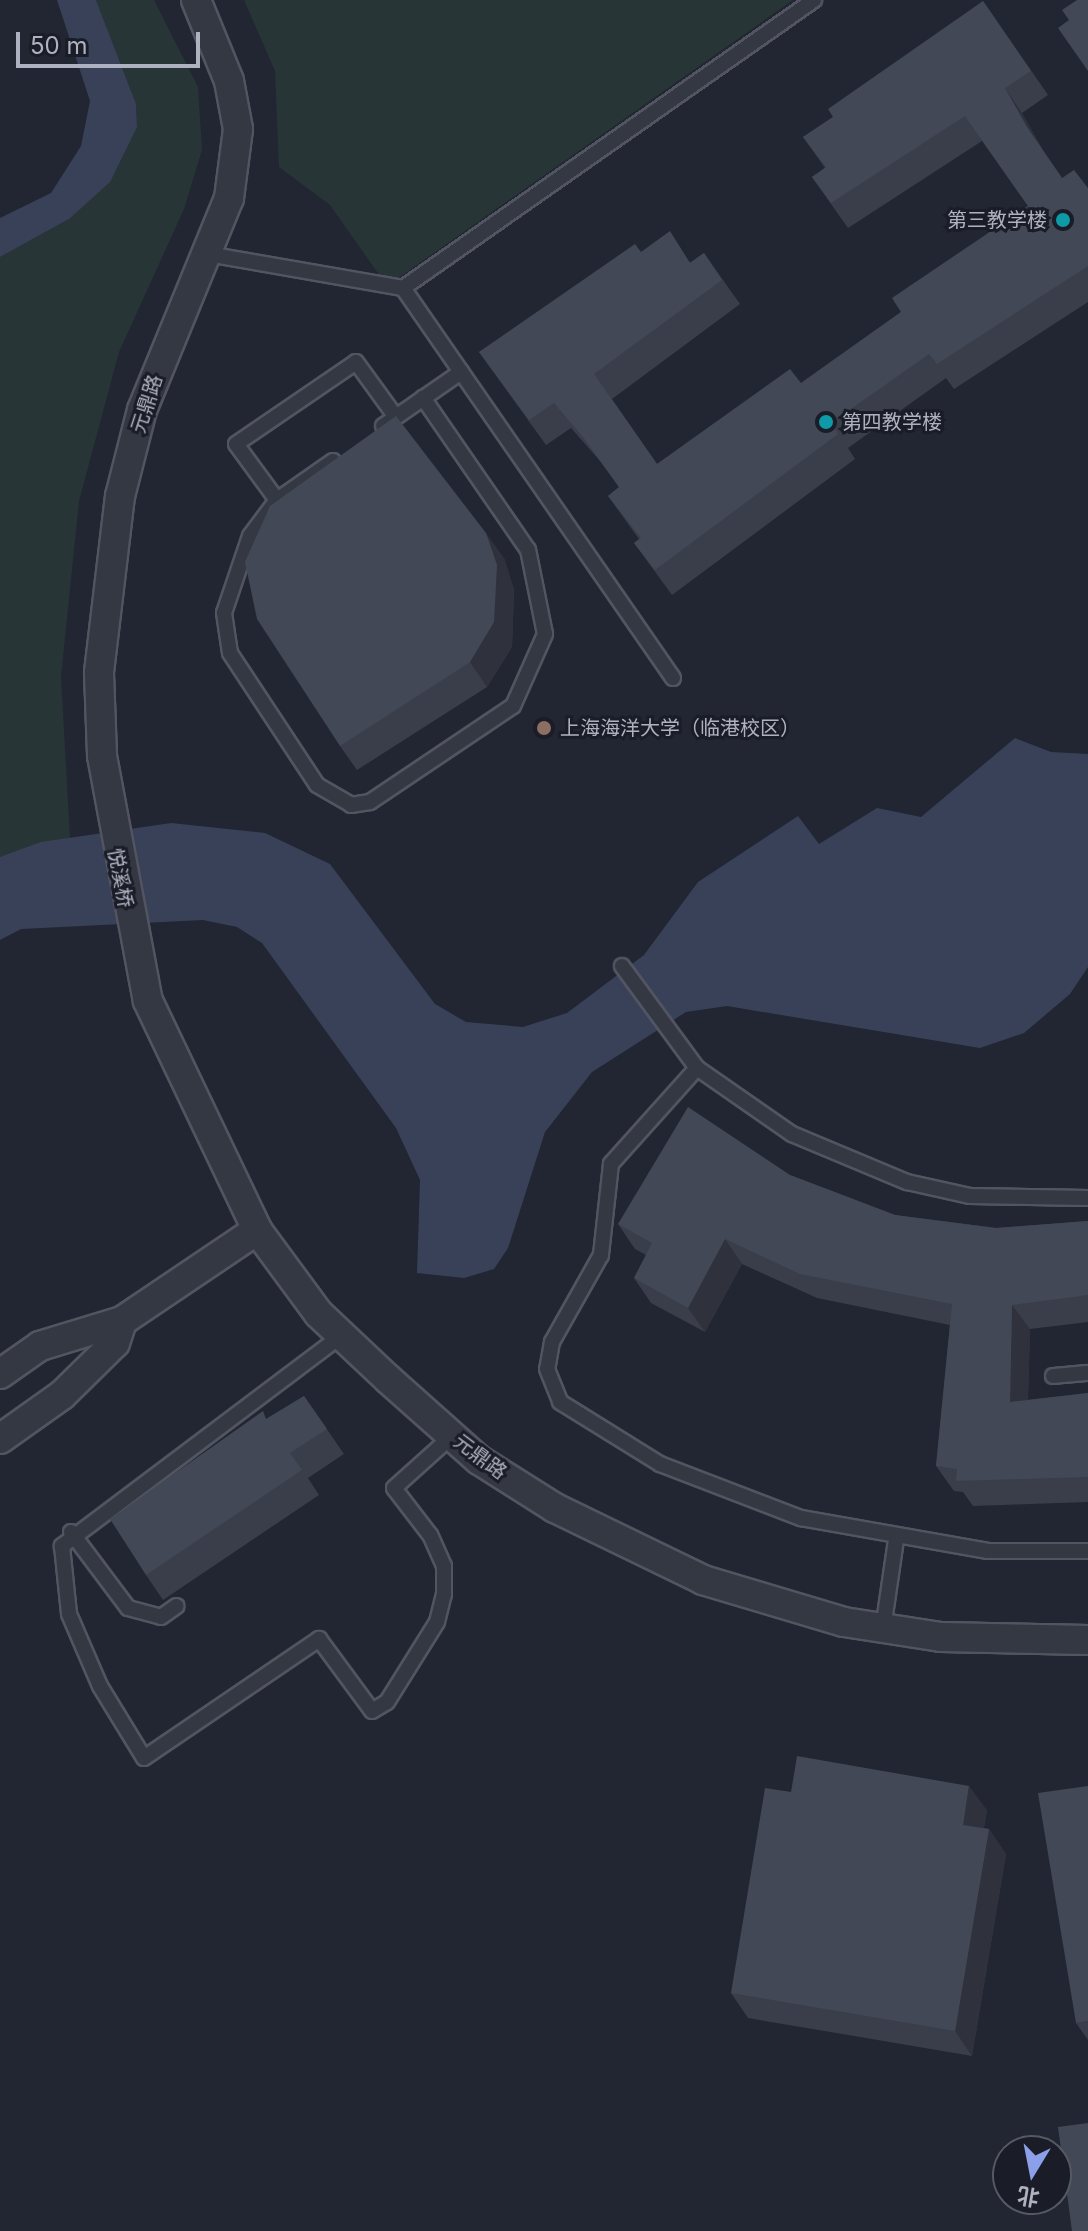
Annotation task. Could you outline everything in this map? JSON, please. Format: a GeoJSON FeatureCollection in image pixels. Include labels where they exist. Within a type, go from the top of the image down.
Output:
{"type":"FeatureCollection","features":[{"type":"Feature","properties":{"kind":"street","name":"元鼎路"},"geometry":{"type":"LineString","coordinates":[[111,827],[99,673],[120,496],[142,410],[229,198],[238,129],[229,81],[196,0]]}},
{"type":"Feature","properties":{"kind":"street","name":"悦溪桥"},"geometry":{"type":"LineString","coordinates":[[111,827],[129,929]]}},
{"type":"Feature","properties":{"kind":"street","name":"元鼎路"},"geometry":{"type":"LineString","coordinates":[[129,929],[148,1001],[257,1230],[342,1335],[452,1436],[555,1508],[703,1580],[883,1629],[1029,1643],[1088,1640]]}},
{"type":"Feature","properties":{"kind":"street"},"geometry":{"type":"LineString","coordinates":[[0,1374],[40,1346],[122,1321],[257,1230]]}},
{"type":"Feature","properties":{"kind":"street"},"geometry":{"type":"LineString","coordinates":[[0,1439],[94,1364],[115,1343],[122,1321]]}},
{"type":"Feature","properties":{"kind":"lane"},"geometry":{"type":"LineString","coordinates":[[208,254],[403,288],[814,0]]}},
{"type":"Feature","properties":{"kind":"lane"},"geometry":{"type":"LineString","coordinates":[[403,288],[673,678]]}},
{"type":"Feature","properties":{"kind":"lane"},"geometry":{"type":"LineString","coordinates":[[277,500],[236,444],[356,362],[396,417]]}},
{"type":"Feature","properties":{"kind":"lane"},"geometry":{"type":"LineString","coordinates":[[372,434],[461,372]]}},
{"type":"Feature","properties":{"kind":"lane"},"geometry":{"type":"LineString","coordinates":[[349,450],[277,500],[250,536],[224,613],[230,653],[317,785],[351,805],[370,802],[513,706],[545,634],[528,550],[423,398]]}},
{"type":"Feature","properties":{"kind":"lane"},"geometry":{"type":"LineString","coordinates":[[622,966],[669,1034],[697,1068],[792,1134],[907,1182],[970,1196],[1088,1198]]}},
{"type":"Feature","properties":{"kind":"lane"},"geometry":{"type":"LineString","coordinates":[[697,1068],[611,1164],[601,1255],[552,1342],[551,1388],[594,1425],[723,1492],[896,1540],[988,1551],[1088,1551]]}},
{"type":"Feature","properties":{"kind":"lane"},"geometry":{"type":"LineString","coordinates":[[342,1335],[71,1532],[59,1563],[69,1614],[100,1686],[144,1758],[319,1639],[372,1711],[387,1702],[437,1622],[444,1594],[444,1566],[430,1535],[394,1488],[452,1436]]}},
{"type":"Feature","properties":{"kind":"lane"},"geometry":{"type":"LineString","coordinates":[[1053,1376],[1088,1373]]}},
{"type":"Feature","properties":{"kind":"lane"},"geometry":{"type":"LineString","coordinates":[[71,1532],[128,1608],[161,1617],[177,1606]]}},
{"type":"Feature","properties":{"kind":"lane"},"geometry":{"type":"LineString","coordinates":[[883,1629],[896,1540]]}},
{"type":"Feature","properties":{"kind":"shaded area"},"geometry":{"type":"Polygon","coordinates":[[[96,0],[154,0],[198,87],[202,150],[184,209],[119,352],[79,501],[61,677],[70,838],[0,857],[0,257],[69,219],[137,127],[136,104],[96,0]]]}},
{"type":"Feature","properties":{"kind":"shaded area"},"geometry":{"type":"Polygon","coordinates":[[[244,0],[793,0],[387,286],[330,205],[279,167],[275,71],[244,0]]]}},
{"type":"Feature","properties":{"kind":"water"},"geometry":{"type":"Polygon","coordinates":[[[57,0],[96,0],[136,104],[137,127],[110,182],[69,219],[0,257],[0,218],[51,193],[81,146],[90,101],[57,0]]]}},
{"type":"Feature","properties":{"kind":"water"},"geometry":{"type":"Polygon","coordinates":[[[1015,738],[1051,752],[1088,754],[1088,967],[1070,994],[1024,1033],[980,1048],[727,1006],[686,1012],[592,1072],[545,1132],[508,1248],[494,1269],[464,1278],[417,1273],[420,1180],[396,1128],[262,943],[237,927],[203,920],[21,929],[0,940],[0,857],[41,842],[171,823],[265,833],[330,864],[435,1004],[466,1022],[523,1027],[567,1013],[644,955],[698,882],[798,816],[819,844],[877,808],[921,817],[1015,738]]]}},
{"type":"Feature","properties":{"kind":"building"},"geometry":{"type":"Polygon","coordinates":[[[1077,0],[1088,0],[1088,71],[1058,28],[1069,20],[1062,10],[1077,0]]]}},
{"type":"Feature","properties":{"kind":"building"},"geometry":{"type":"Polygon","coordinates":[[[983,1],[1031,71],[1005,88],[1062,178],[1074,170],[1088,188],[1088,266],[937,364],[929,354],[831,423],[838,434],[655,570],[634,543],[641,538],[608,496],[619,487],[583,437],[554,403],[529,420],[479,352],[635,244],[641,252],[670,231],[690,263],[704,253],[722,280],[594,374],[657,464],[790,369],[801,383],[901,312],[892,298],[1028,206],[965,116],[831,203],[812,177],[826,167],[803,137],[833,117],[828,109],[983,1]]]}},
{"type":"Feature","properties":{"kind":"building"},"geometry":{"type":"Polygon","coordinates":[[[396,416],[486,533],[497,565],[494,622],[470,662],[340,746],[257,619],[245,562],[270,506],[396,416]]]}},
{"type":"Feature","properties":{"kind":"building"},"geometry":{"type":"Polygon","coordinates":[[[688,1107],[790,1175],[895,1215],[996,1228],[1088,1221],[1088,1295],[1012,1305],[1010,1402],[1088,1393],[1088,1477],[956,1481],[957,1469],[936,1466],[952,1304],[800,1274],[725,1239],[688,1308],[634,1278],[652,1243],[618,1224],[688,1107]]]}},
{"type":"Feature","properties":{"kind":"building"},"geometry":{"type":"Polygon","coordinates":[[[304,1396],[327,1429],[290,1453],[302,1470],[146,1575],[110,1519],[263,1411],[266,1419],[304,1396]]]}},
{"type":"Feature","properties":{"kind":"building"},"geometry":{"type":"Polygon","coordinates":[[[797,1756],[969,1786],[963,1825],[989,1829],[955,2031],[731,1993],[765,1788],[791,1792],[797,1756]]]}},
{"type":"Feature","properties":{"kind":"building"},"geometry":{"type":"Polygon","coordinates":[[[1088,1786],[1088,2021],[1076,2023],[1038,1793],[1088,1786]]]}},
{"type":"Feature","properties":{"kind":"building"},"geometry":{"type":"Polygon","coordinates":[[[1088,2123],[1088,2231],[1072,2231],[1072,2135],[1059,2135],[1058,2127],[1088,2123]]]}},
{"type":"Feature","properties":{"kind":"place","name":"第三教学楼"},"geometry":{"type":"Point","coordinates":[1063,220]}},
{"type":"Feature","properties":{"kind":"place","name":"第四教学楼"},"geometry":{"type":"Point","coordinates":[826,422]}},
{"type":"Feature","properties":{"kind":"place","name":"上海海洋大学（临港校区）"},"geometry":{"type":"Point","coordinates":[544,728]}}]}
